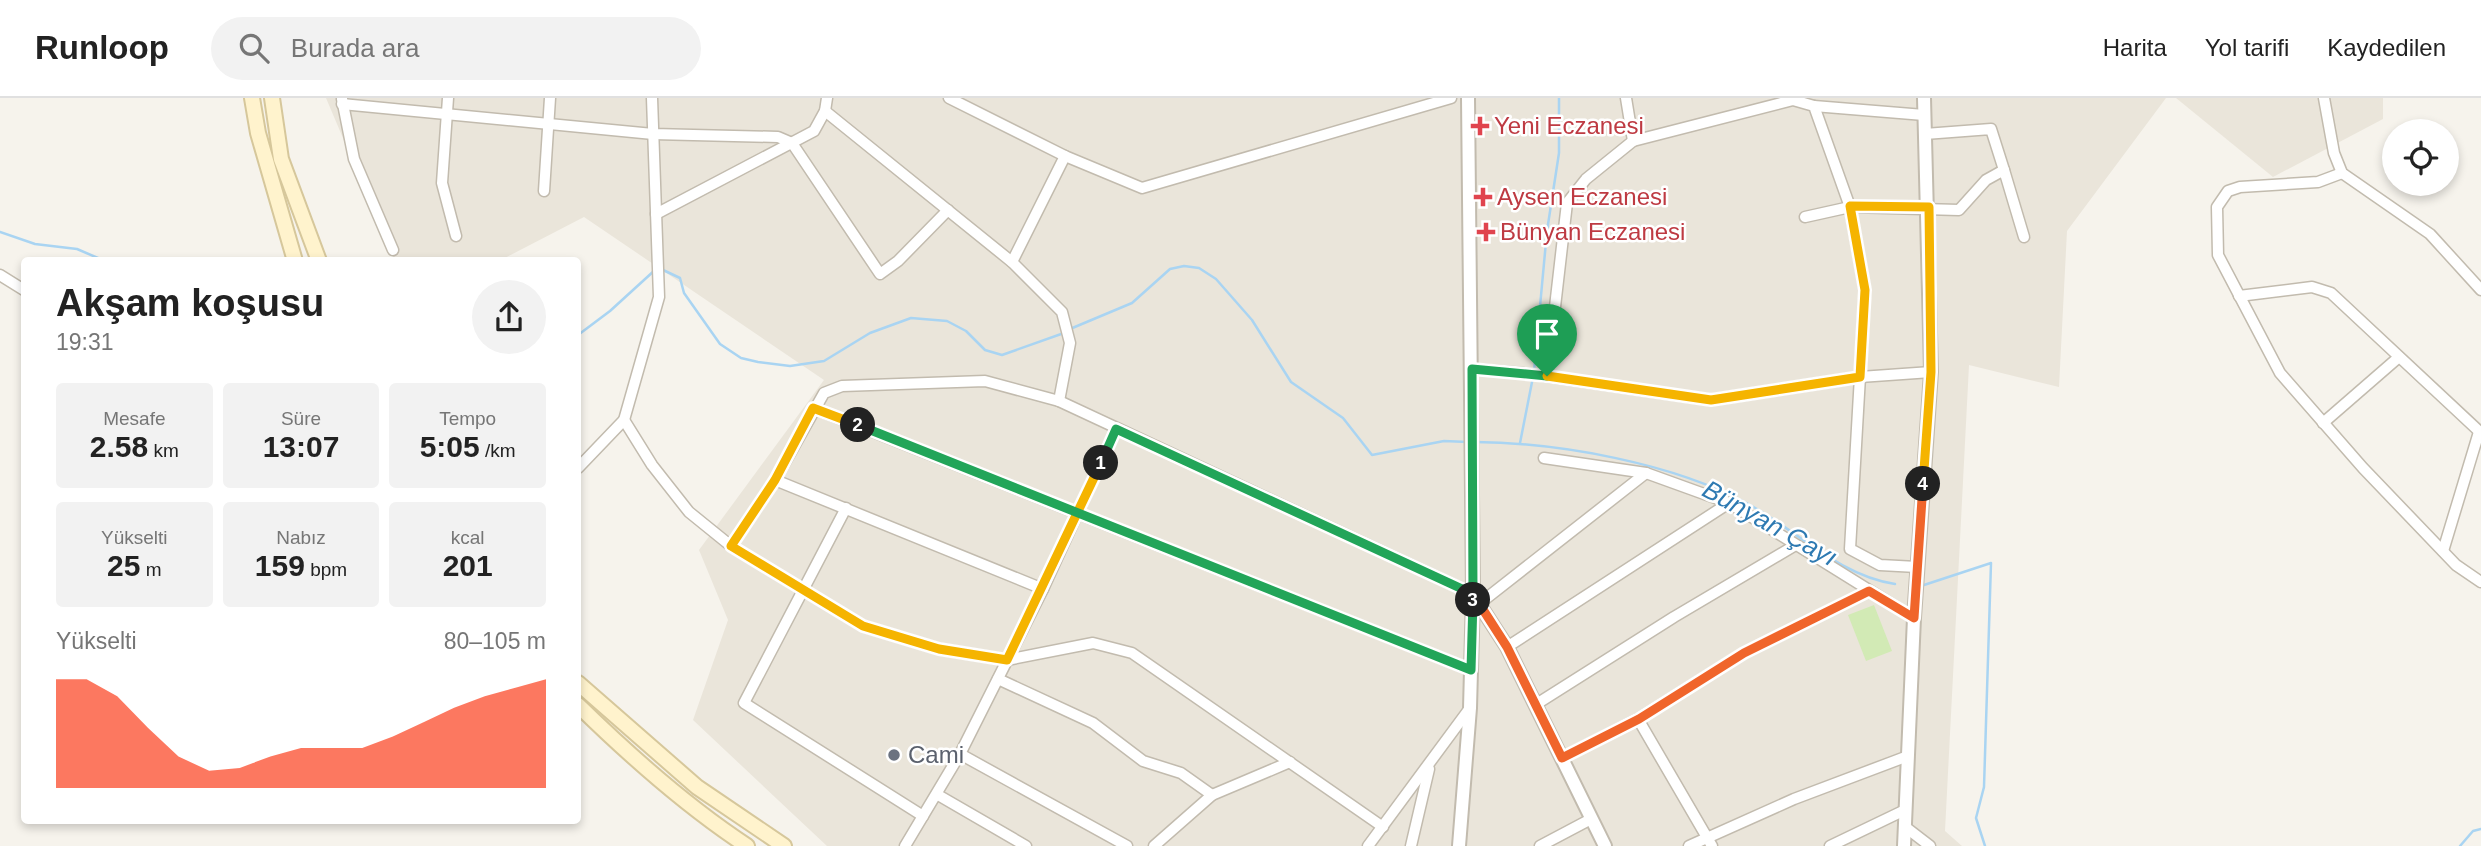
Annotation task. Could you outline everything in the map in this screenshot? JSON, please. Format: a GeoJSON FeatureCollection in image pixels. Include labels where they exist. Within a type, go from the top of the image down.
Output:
{"type":"FeatureCollection","features":[{"type":"Feature","properties":{"kind":"main road"},"geometry":{"type":"LineString","coordinates":[[252,98],[258,133],[294,257]]}},
{"type":"Feature","properties":{"kind":"main road"},"geometry":{"type":"LineString","coordinates":[[271,98],[281,159],[318,257]]}},
{"type":"Feature","properties":{"kind":"main road"},"geometry":{"type":"LineString","coordinates":[[581,686],[697,787],[784,846]]}},
{"type":"Feature","properties":{"kind":"main road"},"geometry":{"type":"LineString","coordinates":[[581,708],[616,743],[716,826],[747,846]]}},
{"type":"Feature","properties":{"kind":"street"},"geometry":{"type":"LineString","coordinates":[[448,98],[442,183],[456,236]]}},
{"type":"Feature","properties":{"kind":"street"},"geometry":{"type":"LineString","coordinates":[[544,191],[550,98]]}},
{"type":"Feature","properties":{"kind":"street"},"geometry":{"type":"LineString","coordinates":[[581,465],[624,420],[659,297],[652,98]]}},
{"type":"Feature","properties":{"kind":"street"},"geometry":{"type":"LineString","coordinates":[[656,214],[814,131],[825,111],[827,98]]}},
{"type":"Feature","properties":{"kind":"street"},"geometry":{"type":"LineString","coordinates":[[949,98],[1065,156],[1142,188],[1451,98]]}},
{"type":"Feature","properties":{"kind":"street"},"geometry":{"type":"LineString","coordinates":[[1459,846],[1476,599],[1468,98]]}},
{"type":"Feature","properties":{"kind":"street"},"geometry":{"type":"LineString","coordinates":[[1626,98],[1633,141]]}},
{"type":"Feature","properties":{"kind":"street"},"geometry":{"type":"LineString","coordinates":[[1904,846],[1915,596],[1931,372],[1929,207],[1924,98]]}},
{"type":"Feature","properties":{"kind":"street"},"geometry":{"type":"LineString","coordinates":[[2324,98],[2334,153],[2342,173],[2430,234],[2481,290]]}},
{"type":"Feature","properties":{"kind":"street"},"geometry":{"type":"LineString","coordinates":[[1544,376],[1567,203],[1587,179],[1633,141],[1793,100],[1814,106],[1924,115]]}},
{"type":"Feature","properties":{"kind":"street"},"geometry":{"type":"LineString","coordinates":[[393,250],[355,159],[342,101],[653,134],[778,137],[792,143],[880,274],[898,261],[948,210]]}},
{"type":"Feature","properties":{"kind":"street"},"geometry":{"type":"LineString","coordinates":[[1814,106],[1850,206],[1865,290],[1850,549],[1880,565],[1917,568]]}},
{"type":"Feature","properties":{"kind":"street"},"geometry":{"type":"LineString","coordinates":[[825,111],[1012,262],[1062,312],[1070,343],[1059,401]]}},
{"type":"Feature","properties":{"kind":"street"},"geometry":{"type":"LineString","coordinates":[[1925,134],[1991,129],[2024,237]]}},
{"type":"Feature","properties":{"kind":"street"},"geometry":{"type":"LineString","coordinates":[[1012,262],[1065,156]]}},
{"type":"Feature","properties":{"kind":"street"},"geometry":{"type":"LineString","coordinates":[[1805,217],[1850,206],[1959,210],[1986,180],[2004,170]]}},
{"type":"Feature","properties":{"kind":"street"},"geometry":{"type":"LineString","coordinates":[[2342,173],[2319,182],[2235,188],[2222,197],[2217,206],[2215,240],[2218,255],[2280,373],[2443,551],[2463,571],[2481,582]]}},
{"type":"Feature","properties":{"kind":"street"},"geometry":{"type":"LineString","coordinates":[[0,275],[21,288]]}},
{"type":"Feature","properties":{"kind":"street"},"geometry":{"type":"LineString","coordinates":[[2239,296],[2320,288],[2334,295],[2480,432],[2443,551]]}},
{"type":"Feature","properties":{"kind":"street"},"geometry":{"type":"LineString","coordinates":[[2323,423],[2399,356]]}},
{"type":"Feature","properties":{"kind":"street"},"geometry":{"type":"LineString","coordinates":[[1472,369],[1522,373],[1711,400],[1860,377],[1931,372]]}},
{"type":"Feature","properties":{"kind":"street"},"geometry":{"type":"LineString","coordinates":[[731,546],[775,480],[813,408],[824,393],[842,386],[985,381],[1059,401],[1476,599],[1507,647],[1605,846]]}},
{"type":"Feature","properties":{"kind":"street"},"geometry":{"type":"LineString","coordinates":[[813,408],[1079,511],[1471,670]]}},
{"type":"Feature","properties":{"kind":"street"},"geometry":{"type":"LineString","coordinates":[[624,420],[652,465],[689,512],[731,546],[863,626],[939,649],[1007,660],[1093,643],[1132,653],[1384,827]]}},
{"type":"Feature","properties":{"kind":"street"},"geometry":{"type":"LineString","coordinates":[[905,846],[938,796],[998,680],[1116,429]]}},
{"type":"Feature","properties":{"kind":"street"},"geometry":{"type":"LineString","coordinates":[[1544,458],[1646,473],[1729,503],[1794,546],[1914,618]]}},
{"type":"Feature","properties":{"kind":"street"},"geometry":{"type":"LineString","coordinates":[[1476,599],[1646,473]]}},
{"type":"Feature","properties":{"kind":"street"},"geometry":{"type":"LineString","coordinates":[[775,480],[1043,589]]}},
{"type":"Feature","properties":{"kind":"street"},"geometry":{"type":"LineString","coordinates":[[1507,647],[1729,503]]}},
{"type":"Feature","properties":{"kind":"street"},"geometry":{"type":"LineString","coordinates":[[846,508],[744,703],[923,816]]}},
{"type":"Feature","properties":{"kind":"street"},"geometry":{"type":"LineString","coordinates":[[1535,705],[1674,617],[1794,546]]}},
{"type":"Feature","properties":{"kind":"street"},"geometry":{"type":"LineString","coordinates":[[1562,758],[1639,719],[1744,653],[1869,591]]}},
{"type":"Feature","properties":{"kind":"street"},"geometry":{"type":"LineString","coordinates":[[998,680],[1093,723],[1143,761],[1181,773],[1212,795]]}},
{"type":"Feature","properties":{"kind":"street"},"geometry":{"type":"LineString","coordinates":[[1368,846],[1470,708]]}},
{"type":"Feature","properties":{"kind":"street"},"geometry":{"type":"LineString","coordinates":[[1639,719],[1710,842]]}},
{"type":"Feature","properties":{"kind":"street"},"geometry":{"type":"LineString","coordinates":[[960,754],[1127,846]]}},
{"type":"Feature","properties":{"kind":"street"},"geometry":{"type":"LineString","coordinates":[[1689,846],[1710,842],[1794,799],[1908,756]]}},
{"type":"Feature","properties":{"kind":"street"},"geometry":{"type":"LineString","coordinates":[[1154,846],[1212,795],[1290,762]]}},
{"type":"Feature","properties":{"kind":"street"},"geometry":{"type":"LineString","coordinates":[[1411,846],[1429,765]]}},
{"type":"Feature","properties":{"kind":"street"},"geometry":{"type":"LineString","coordinates":[[938,796],[1026,846]]}},
{"type":"Feature","properties":{"kind":"street"},"geometry":{"type":"LineString","coordinates":[[1830,846],[1905,810]]}},
{"type":"Feature","properties":{"kind":"street"},"geometry":{"type":"LineString","coordinates":[[1540,846],[1591,819]]}},
{"type":"Feature","properties":{"kind":"street"},"geometry":{"type":"LineString","coordinates":[[1904,826],[1930,846]]}},
{"type":"Feature","properties":{"kind":"shaded area"},"geometry":{"type":"Polygon","coordinates":[[[326,98],[2166,98],[2067,231],[2059,387],[1969,365],[1945,831],[1962,846],[827,846],[693,720],[728,620],[699,550],[824,380],[584,217],[507,257],[393,257],[326,98]]]}},
{"type":"Feature","properties":{"kind":"shaded area"},"geometry":{"type":"Polygon","coordinates":[[[2176,98],[2383,98],[2383,119],[2273,177],[2176,98]]]}},
{"type":"Feature","properties":{"kind":"green space"},"geometry":{"type":"Polygon","coordinates":[[[1874,605],[1892,651],[1866,661],[1848,615],[1874,605]]]}},
{"type":"Feature","properties":{"kind":"waterway"},"geometry":{"type":"LineString","coordinates":[[1534,371],[1547,231],[1559,153],[1559,98]]}},
{"type":"Feature","properties":{"kind":"waterway"},"geometry":{"type":"LineString","coordinates":[[0,232],[35,244],[77,249],[96,257]]}},
{"type":"Feature","properties":{"kind":"waterway"},"geometry":{"type":"LineString","coordinates":[[1070,329],[1132,303],[1170,269],[1184,266],[1199,268],[1216,279],[1252,320],[1291,382],[1343,418],[1372,455],[1444,441],[1468,442]]}},
{"type":"Feature","properties":{"kind":"waterway"},"geometry":{"type":"LineString","coordinates":[[661,269],[680,278],[684,293],[720,344],[741,358],[758,362],[790,366],[824,361],[870,333],[911,318],[947,321],[966,331],[985,350],[1002,355],[1064,333]]}},
{"type":"Feature","properties":{"kind":"waterway"},"geometry":{"type":"LineString","coordinates":[[581,333],[610,311],[655,270]]}},
{"type":"Feature","properties":{"kind":"waterway"},"geometry":{"type":"LineString","coordinates":[[1520,443],[1533,377]]}},
{"type":"Feature","properties":{"kind":"waterway","name":"Bünyan Çayı"},"geometry":{"type":"LineString","coordinates":[[1475,442],[1579,451],[1616,458],[1687,478],[1750,505],[1856,572],[1895,584]]}},
{"type":"Feature","properties":{"kind":"waterway","name":"Bünyan Çayı"},"geometry":{"type":"LineString","coordinates":[[1924,585],[1991,563],[1984,787],[1976,818],[1985,846]]}},
{"type":"Feature","properties":{"kind":"waterway","name":"Bünyan Çayı"},"geometry":{"type":"LineString","coordinates":[[2460,846],[2473,831],[2481,829]]}},
{"type":"Feature","properties":{"kind":"place","name":"Yeni Eczanesi"},"geometry":{"type":"Point","coordinates":[1480,126]}},
{"type":"Feature","properties":{"kind":"place","name":"Aysen Eczanesi"},"geometry":{"type":"Point","coordinates":[1483,197]}},
{"type":"Feature","properties":{"kind":"place","name":"Bünyan Eczanesi"},"geometry":{"type":"Point","coordinates":[1486,232]}},
{"type":"Feature","properties":{"kind":"place","name":"Cami"},"geometry":{"type":"Point","coordinates":[894,755]}},
{"type":"Feature","properties":{"kind":"route"},"geometry":{"type":"LineString","coordinates":[[1547,376],[1472,369],[1473,594],[1116,429],[1079,511],[1043,589],[1007,660],[939,649],[863,626],[731,546],[775,480],[813,408],[1079,511],[1471,670],[1473,594],[1507,647],[1562,758],[1639,719],[1744,653],[1869,591],[1914,618],[1931,372],[1929,207],[1850,206],[1865,290],[1860,377],[1711,400],[1547,376]]}}]}
